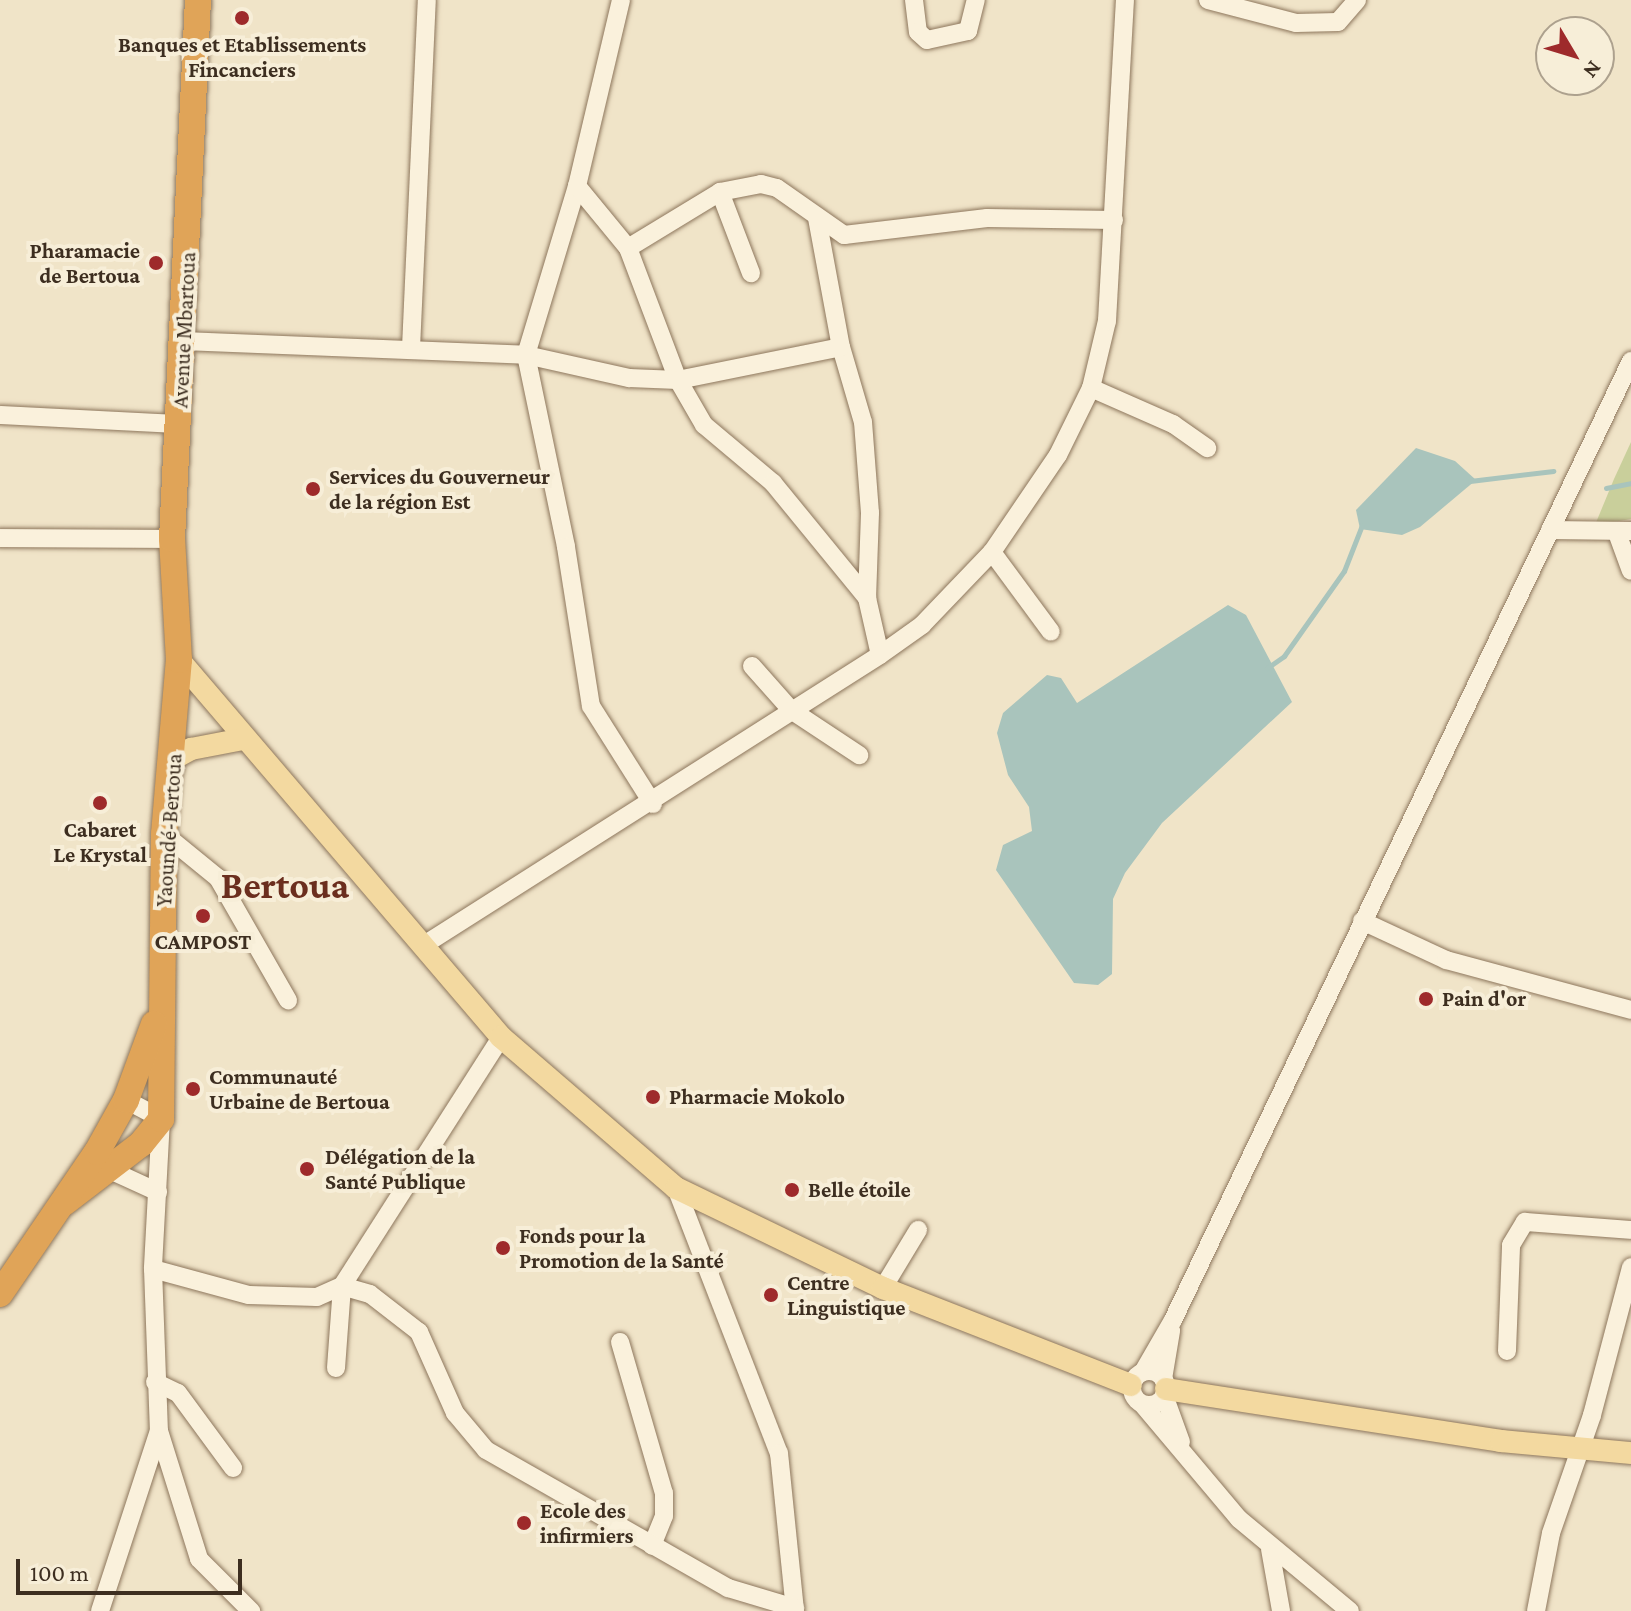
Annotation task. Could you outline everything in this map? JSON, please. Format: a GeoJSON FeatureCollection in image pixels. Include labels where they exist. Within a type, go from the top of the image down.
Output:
{"type":"FeatureCollection","features":[{"type":"Feature","properties":{"kind":"highway","name":"Avenue Mbartoua"},"geometry":{"type":"LineString","coordinates":[[179,660],[172,539],[198,0]]}},
{"type":"Feature","properties":{"kind":"highway","name":"Yaoundé-Bertoua"},"geometry":{"type":"LineString","coordinates":[[161,1119],[164,834],[173,768],[179,660]]}},
{"type":"Feature","properties":{"kind":"highway","name":"Yaoundé-Bertoua"},"geometry":{"type":"LineString","coordinates":[[103,1161],[162,999]]}},
{"type":"Feature","properties":{"kind":"highway"},"geometry":{"type":"LineString","coordinates":[[0,1294],[64,1203],[103,1161],[161,1119]]}},
{"type":"Feature","properties":{"kind":"main road"},"geometry":{"type":"LineString","coordinates":[[179,660],[243,739],[427,943],[501,1037],[676,1188],[883,1288],[1137,1378]]}},
{"type":"Feature","properties":{"kind":"main road"},"geometry":{"type":"LineString","coordinates":[[173,768],[173,759],[191,749],[243,739]]}},
{"type":"Feature","properties":{"kind":"main road"},"geometry":{"type":"LineString","coordinates":[[1164,1388],[1501,1441],[1582,1445],[1631,1453]]}},
{"type":"Feature","properties":{"kind":"street"},"geometry":{"type":"LineString","coordinates":[[411,348],[427,0]]}},
{"type":"Feature","properties":{"kind":"street"},"geometry":{"type":"LineString","coordinates":[[621,0],[577,186],[526,355],[566,547],[591,706],[653,804]]}},
{"type":"Feature","properties":{"kind":"street"},"geometry":{"type":"LineString","coordinates":[[914,0],[918,32],[927,40],[968,31],[976,0]]}},
{"type":"Feature","properties":{"kind":"street"},"geometry":{"type":"LineString","coordinates":[[427,943],[653,804],[791,710],[880,655],[922,625],[992,552],[1058,455],[1091,388],[1107,321],[1125,0]]}},
{"type":"Feature","properties":{"kind":"street"},"geometry":{"type":"LineString","coordinates":[[1208,0],[1296,23],[1338,22],[1357,0]]}},
{"type":"Feature","properties":{"kind":"street"},"geometry":{"type":"LineString","coordinates":[[628,248],[720,192],[761,184],[777,188],[844,235],[868,235],[987,218],[1114,220]]}},
{"type":"Feature","properties":{"kind":"street"},"geometry":{"type":"LineString","coordinates":[[577,186],[628,248],[678,380],[704,425],[773,483],[867,598]]}},
{"type":"Feature","properties":{"kind":"street"},"geometry":{"type":"LineString","coordinates":[[720,192],[751,273]]}},
{"type":"Feature","properties":{"kind":"street"},"geometry":{"type":"LineString","coordinates":[[817,218],[841,347],[863,422],[870,513],[867,598],[880,655]]}},
{"type":"Feature","properties":{"kind":"street"},"geometry":{"type":"LineString","coordinates":[[183,341],[526,355],[629,378],[678,380],[841,347]]}},
{"type":"Feature","properties":{"kind":"street"},"geometry":{"type":"LineString","coordinates":[[1350,1611],[1270,1549],[1143,1405],[1137,1378],[1173,1320],[1631,361]]}},
{"type":"Feature","properties":{"kind":"street"},"geometry":{"type":"LineString","coordinates":[[1091,388],[1173,424],[1207,448]]}},
{"type":"Feature","properties":{"kind":"street"},"geometry":{"type":"LineString","coordinates":[[0,415],[178,424]]}},
{"type":"Feature","properties":{"kind":"street"},"geometry":{"type":"LineString","coordinates":[[1550,530],[1624,532],[1631,571]]}},
{"type":"Feature","properties":{"kind":"street"},"geometry":{"type":"LineString","coordinates":[[0,538],[172,539]]}},
{"type":"Feature","properties":{"kind":"street"},"geometry":{"type":"LineString","coordinates":[[992,552],[1051,632]]}},
{"type":"Feature","properties":{"kind":"street"},"geometry":{"type":"LineString","coordinates":[[752,666],[791,710],[859,755]]}},
{"type":"Feature","properties":{"kind":"street"},"geometry":{"type":"LineString","coordinates":[[164,834],[218,878],[288,1000]]}},
{"type":"Feature","properties":{"kind":"street"},"geometry":{"type":"LineString","coordinates":[[1362,921],[1446,960],[1631,1010]]}},
{"type":"Feature","properties":{"kind":"street"},"geometry":{"type":"LineString","coordinates":[[336,1368],[342,1286],[501,1037]]}},
{"type":"Feature","properties":{"kind":"street"},"geometry":{"type":"LineString","coordinates":[[126,1100],[161,1119],[153,1269],[159,1431],[199,1559],[251,1611]]}},
{"type":"Feature","properties":{"kind":"street"},"geometry":{"type":"LineString","coordinates":[[103,1161],[158,1192]]}},
{"type":"Feature","properties":{"kind":"street"},"geometry":{"type":"LineString","coordinates":[[153,1269],[249,1295],[317,1297],[342,1286],[370,1294],[419,1332],[455,1413],[486,1450],[728,1588],[795,1609],[779,1453],[676,1188]]}},
{"type":"Feature","properties":{"kind":"street"},"geometry":{"type":"LineString","coordinates":[[1507,1351],[1511,1245],[1525,1222],[1631,1230]]}},
{"type":"Feature","properties":{"kind":"street"},"geometry":{"type":"LineString","coordinates":[[883,1288],[918,1230]]}},
{"type":"Feature","properties":{"kind":"street"},"geometry":{"type":"LineString","coordinates":[[1536,1611],[1551,1533],[1582,1445],[1631,1267]]}},
{"type":"Feature","properties":{"kind":"street"},"geometry":{"type":"LineString","coordinates":[[1173,1320],[1164,1388],[1184,1448]]}},
{"type":"Feature","properties":{"kind":"street"},"geometry":{"type":"LineString","coordinates":[[620,1342],[664,1493],[664,1516],[652,1546]]}},
{"type":"Feature","properties":{"kind":"street"},"geometry":{"type":"LineString","coordinates":[[1137,1378],[1164,1388]]}},
{"type":"Feature","properties":{"kind":"street"},"geometry":{"type":"LineString","coordinates":[[155,1382],[178,1393],[233,1468]]}},
{"type":"Feature","properties":{"kind":"street"},"geometry":{"type":"LineString","coordinates":[[1143,1405],[1164,1388]]}},
{"type":"Feature","properties":{"kind":"street"},"geometry":{"type":"LineString","coordinates":[[100,1611],[159,1431]]}},
{"type":"Feature","properties":{"kind":"street"},"geometry":{"type":"LineString","coordinates":[[1270,1549],[1281,1611]]}},
{"type":"Feature","properties":{"kind":"green space"},"geometry":{"type":"Polygon","coordinates":[[[1631,442],[1631,519],[1595,525],[1614,479],[1631,442]]]}},
{"type":"Feature","properties":{"kind":"water"},"geometry":{"type":"Polygon","coordinates":[[[1416,448],[1455,461],[1476,480],[1420,527],[1402,535],[1360,529],[1356,510],[1416,448]]]}},
{"type":"Feature","properties":{"kind":"water"},"geometry":{"type":"Polygon","coordinates":[[[1228,605],[1246,615],[1292,702],[1162,823],[1125,873],[1113,899],[1112,974],[1098,985],[1074,983],[996,870],[1003,845],[1032,831],[1029,807],[1008,775],[997,733],[1003,713],[1047,675],[1061,678],[1077,703],[1228,605]]]}},
{"type":"Feature","properties":{"kind":"waterway"},"geometry":{"type":"LineString","coordinates":[[1470,481],[1553,471]]}},
{"type":"Feature","properties":{"kind":"waterway"},"geometry":{"type":"LineString","coordinates":[[1606,488],[1631,483]]}},
{"type":"Feature","properties":{"kind":"waterway"},"geometry":{"type":"LineString","coordinates":[[1267,668],[1284,656],[1344,571],[1362,525]]}},
{"type":"Feature","properties":{"kind":"place","name":"Banques et Etablissements Fincanciers"},"geometry":{"type":"Point","coordinates":[242,18]}},
{"type":"Feature","properties":{"kind":"place","name":"Pharamacie de Bertoua"},"geometry":{"type":"Point","coordinates":[156,263]}},
{"type":"Feature","properties":{"kind":"place","name":"Services du Gouverneur de la région Est"},"geometry":{"type":"Point","coordinates":[313,489]}},
{"type":"Feature","properties":{"kind":"place","name":"Cabaret Le Krystal"},"geometry":{"type":"Point","coordinates":[100,803]}},
{"type":"Feature","properties":{"kind":"place","name":"CAMPOST"},"geometry":{"type":"Point","coordinates":[203,916]}},
{"type":"Feature","properties":{"kind":"place","name":"Pain d'or"},"geometry":{"type":"Point","coordinates":[1426,999]}},
{"type":"Feature","properties":{"kind":"place","name":"Communauté Urbaine de Bertoua"},"geometry":{"type":"Point","coordinates":[193,1089]}},
{"type":"Feature","properties":{"kind":"place","name":"Pharmacie Mokolo"},"geometry":{"type":"Point","coordinates":[653,1097]}},
{"type":"Feature","properties":{"kind":"place","name":"Délégation de la Santé Publique"},"geometry":{"type":"Point","coordinates":[307,1169]}},
{"type":"Feature","properties":{"kind":"place","name":"Belle étoile"},"geometry":{"type":"Point","coordinates":[792,1190]}},
{"type":"Feature","properties":{"kind":"place","name":"Fonds pour la Promotion de la Santé"},"geometry":{"type":"Point","coordinates":[503,1248]}},
{"type":"Feature","properties":{"kind":"place","name":"Centre Linguistique"},"geometry":{"type":"Point","coordinates":[771,1295]}},
{"type":"Feature","properties":{"kind":"place","name":"Ecole des infirmiers"},"geometry":{"type":"Point","coordinates":[524,1523]}},
{"type":"Feature","properties":{"kind":"district","name":"Bertoua"},"geometry":{"type":"Point","coordinates":[285,886]}}]}
